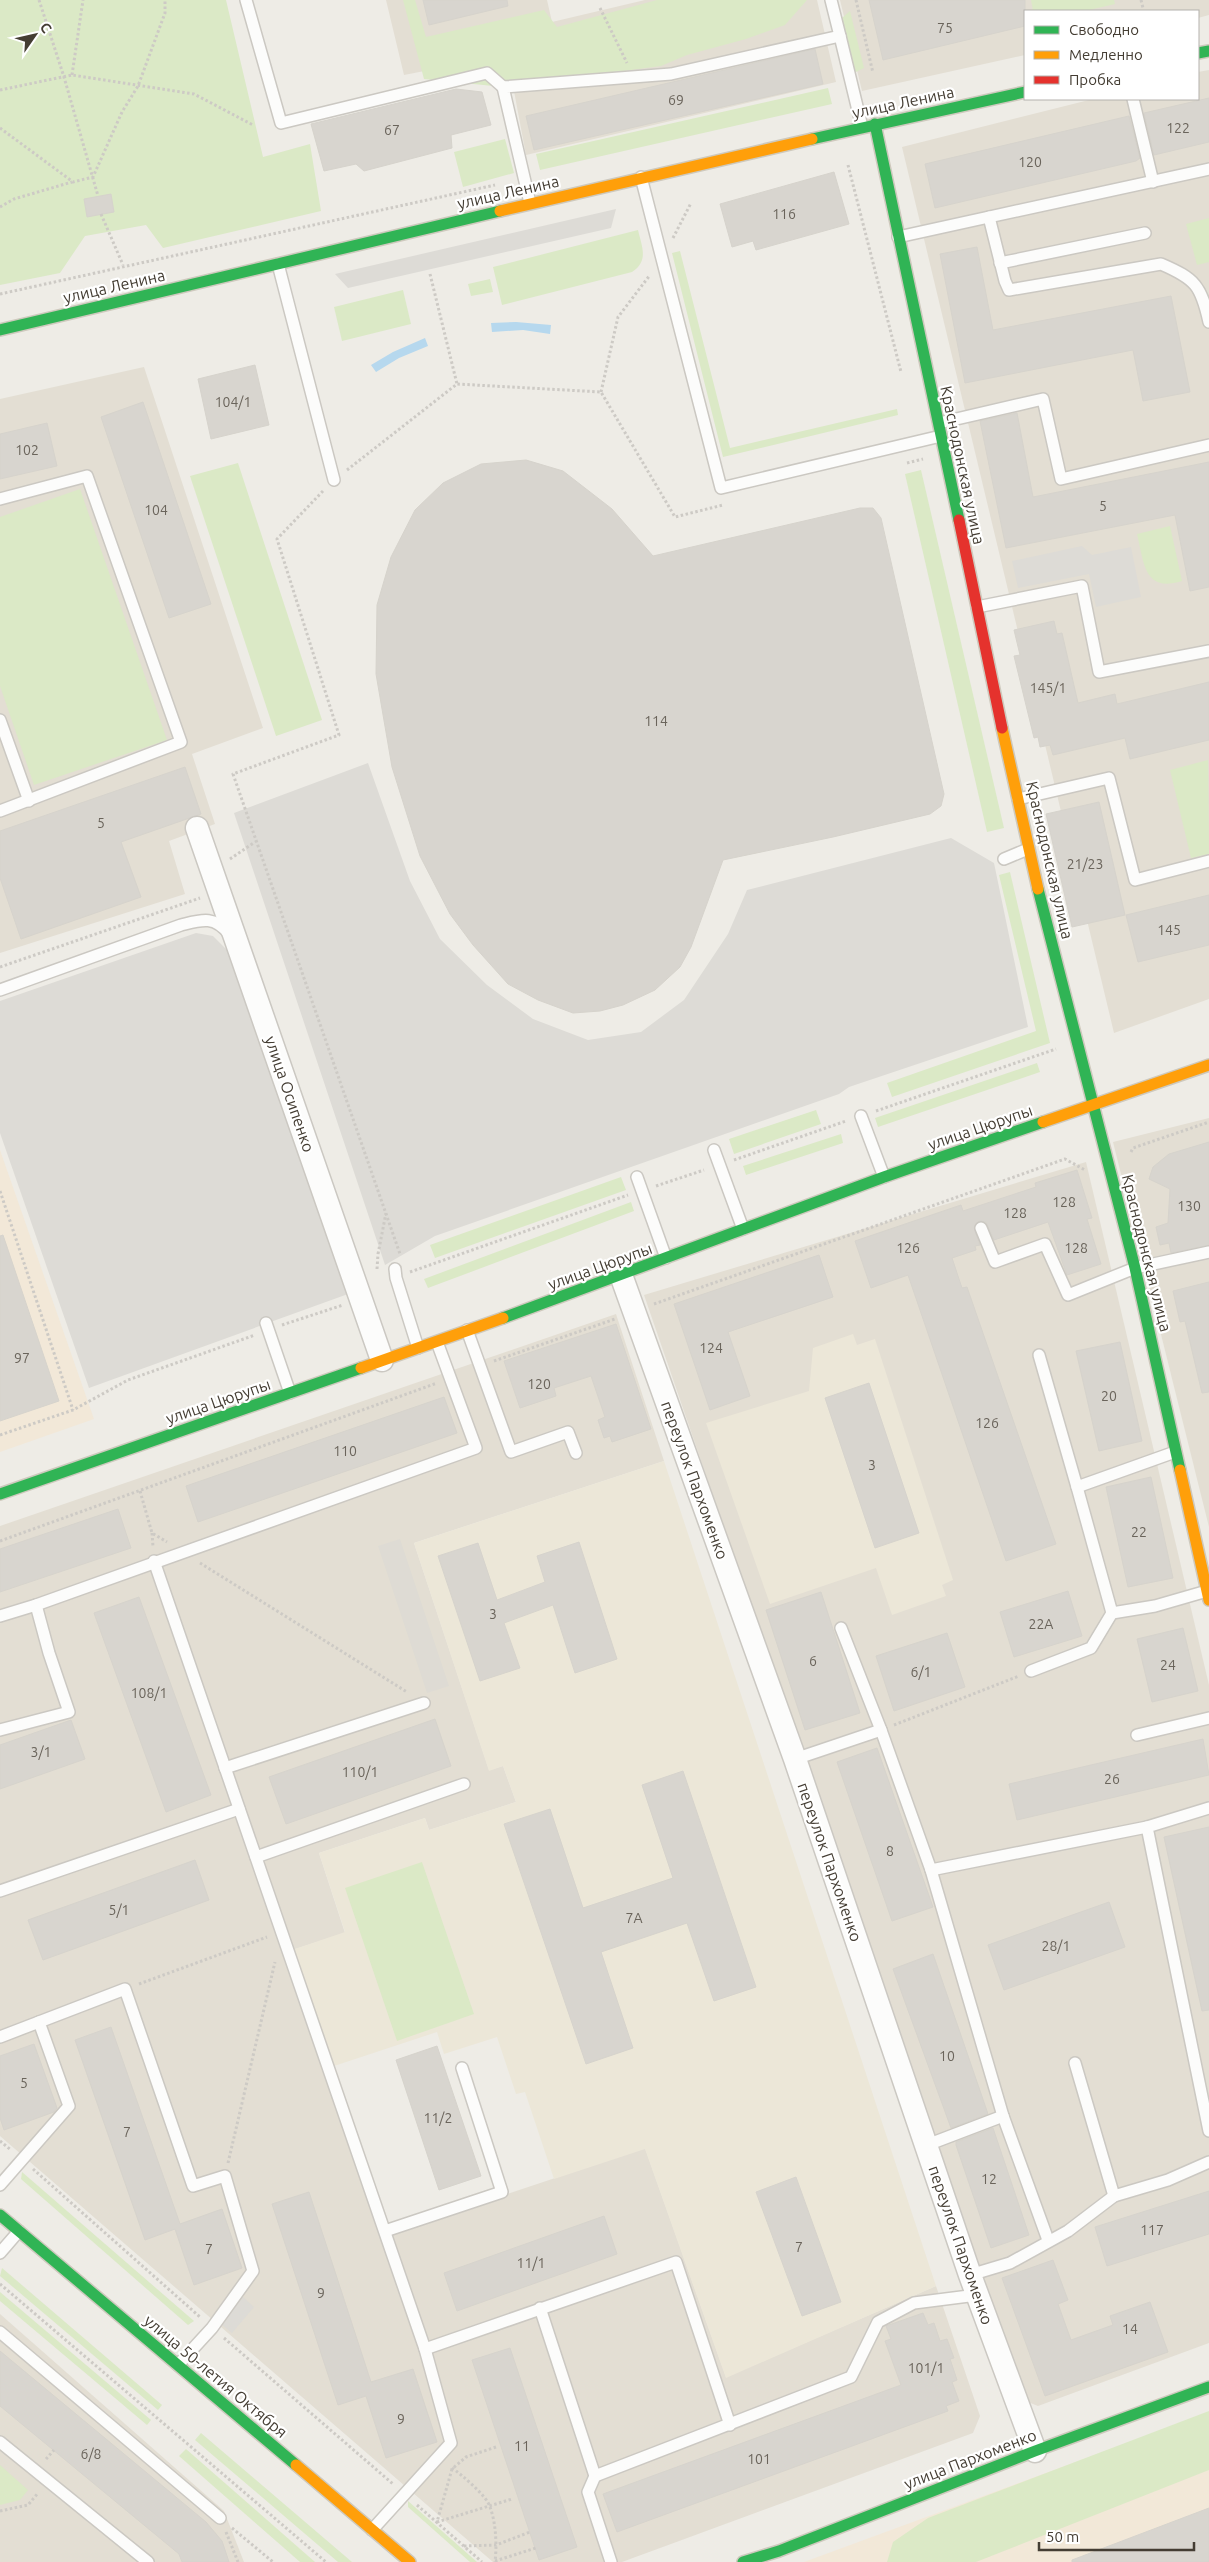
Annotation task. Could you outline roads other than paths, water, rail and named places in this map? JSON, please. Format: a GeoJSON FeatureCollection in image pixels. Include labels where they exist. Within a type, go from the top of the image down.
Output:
{"type":"FeatureCollection","features":[{"type":"Feature","properties":{"kind":"main road","name":"улица Ленина"},"geometry":{"type":"LineString","coordinates":[[0,330],[278,262],[641,177],[1024,92]]}},
{"type":"Feature","properties":{"kind":"main road","name":"Краснодонская улица"},"geometry":{"type":"LineString","coordinates":[[875,124],[1028,849],[1136,1268],[1208,1595]]}},
{"type":"Feature","properties":{"kind":"main road","name":"улица Цюрупы"},"geometry":{"type":"LineString","coordinates":[[0,1494],[436,1342],[667,1259],[884,1177],[1209,1065]]}},
{"type":"Feature","properties":{"kind":"main road","name":"улица 50-летия Октября"},"geometry":{"type":"LineString","coordinates":[[0,2215],[410,2562]]}},
{"type":"Feature","properties":{"kind":"main road","name":"улица Пархоменко"},"geometry":{"type":"LineString","coordinates":[[743,2562],[781,2556],[1035,2451],[1209,2387]]}},
{"type":"Feature","properties":{"kind":"street","name":"улица Осипенко"},"geometry":{"type":"LineString","coordinates":[[197,828],[382,1360]]}},
{"type":"Feature","properties":{"kind":"street","name":"переулок Пархоменко"},"geometry":{"type":"LineString","coordinates":[[622,1275],[795,1759],[974,2285],[1035,2451]]}},
{"type":"Feature","properties":{"kind":"lane"},"geometry":{"type":"LineString","coordinates":[[246,0],[281,123],[487,73],[504,87],[530,203]]}},
{"type":"Feature","properties":{"kind":"lane"},"geometry":{"type":"LineString","coordinates":[[831,0],[862,127]]}},
{"type":"Feature","properties":{"kind":"lane"},"geometry":{"type":"LineString","coordinates":[[504,87],[670,74],[840,36]]}},
{"type":"Feature","properties":{"kind":"lane"},"geometry":{"type":"LineString","coordinates":[[1133,100],[1153,182]]}},
{"type":"Feature","properties":{"kind":"lane"},"geometry":{"type":"LineString","coordinates":[[898,237],[1209,169]]}},
{"type":"Feature","properties":{"kind":"lane"},"geometry":{"type":"LineString","coordinates":[[641,177],[721,488],[918,439],[941,436]]}},
{"type":"Feature","properties":{"kind":"lane"},"geometry":{"type":"LineString","coordinates":[[989,217],[1000,263],[1009,290],[1019,290],[1162,264],[1184,273],[1202,293],[1209,322]]}},
{"type":"Feature","properties":{"kind":"lane"},"geometry":{"type":"LineString","coordinates":[[1000,263],[1145,233]]}},
{"type":"Feature","properties":{"kind":"lane"},"geometry":{"type":"LineString","coordinates":[[278,262],[334,480]]}},
{"type":"Feature","properties":{"kind":"lane"},"geometry":{"type":"LineString","coordinates":[[938,423],[1043,399],[1061,479],[1209,445]]}},
{"type":"Feature","properties":{"kind":"lane"},"geometry":{"type":"LineString","coordinates":[[0,499],[87,476],[181,742],[0,811]]}},
{"type":"Feature","properties":{"kind":"lane"},"geometry":{"type":"LineString","coordinates":[[977,607],[1082,586],[1099,672],[1209,651]]}},
{"type":"Feature","properties":{"kind":"lane"},"geometry":{"type":"LineString","coordinates":[[0,720],[29,801]]}},
{"type":"Feature","properties":{"kind":"lane"},"geometry":{"type":"LineString","coordinates":[[1018,799],[1109,778],[1135,880],[1209,861]]}},
{"type":"Feature","properties":{"kind":"lane"},"geometry":{"type":"LineString","coordinates":[[1004,859],[1028,849]]}},
{"type":"Feature","properties":{"kind":"lane"},"geometry":{"type":"LineString","coordinates":[[0,990],[181,925],[205,919],[222,925],[239,947]]}},
{"type":"Feature","properties":{"kind":"lane"},"geometry":{"type":"LineString","coordinates":[[861,1116],[884,1177]]}},
{"type":"Feature","properties":{"kind":"lane"},"geometry":{"type":"LineString","coordinates":[[714,1150],[743,1229]]}},
{"type":"Feature","properties":{"kind":"lane"},"geometry":{"type":"LineString","coordinates":[[637,1177],[667,1259]]}},
{"type":"Feature","properties":{"kind":"lane"},"geometry":{"type":"LineString","coordinates":[[981,1228],[995,1262],[1045,1244],[1068,1295],[1136,1268],[1209,1252]]}},
{"type":"Feature","properties":{"kind":"lane"},"geometry":{"type":"LineString","coordinates":[[399,1274],[418,1348]]}},
{"type":"Feature","properties":{"kind":"lane"},"geometry":{"type":"LineString","coordinates":[[267,1327],[290,1393]]}},
{"type":"Feature","properties":{"kind":"lane"},"geometry":{"type":"LineString","coordinates":[[468,1330],[511,1452],[568,1432],[576,1453]]}},
{"type":"Feature","properties":{"kind":"lane"},"geometry":{"type":"LineString","coordinates":[[0,1616],[36,1605],[154,1561],[476,1448],[436,1342]]}},
{"type":"Feature","properties":{"kind":"lane"},"geometry":{"type":"LineString","coordinates":[[1031,1671],[1091,1648],[1112,1613],[1038,1355]]}},
{"type":"Feature","properties":{"kind":"lane"},"geometry":{"type":"LineString","coordinates":[[1077,1488],[1175,1452]]}},
{"type":"Feature","properties":{"kind":"lane"},"geometry":{"type":"LineString","coordinates":[[154,1561],[426,2349],[451,2443],[372,2530]]}},
{"type":"Feature","properties":{"kind":"lane"},"geometry":{"type":"LineString","coordinates":[[1112,1613],[1208,1595]]}},
{"type":"Feature","properties":{"kind":"lane"},"geometry":{"type":"LineString","coordinates":[[0,1730],[69,1712],[49,1653],[36,1605]]}},
{"type":"Feature","properties":{"kind":"lane"},"geometry":{"type":"LineString","coordinates":[[841,1628],[881,1730],[931,1870],[1003,2116],[1048,2240]]}},
{"type":"Feature","properties":{"kind":"lane"},"geometry":{"type":"LineString","coordinates":[[225,1768],[424,1703]]}},
{"type":"Feature","properties":{"kind":"lane"},"geometry":{"type":"LineString","coordinates":[[1137,1735],[1209,1718]]}},
{"type":"Feature","properties":{"kind":"lane"},"geometry":{"type":"LineString","coordinates":[[795,1759],[881,1730]]}},
{"type":"Feature","properties":{"kind":"lane"},"geometry":{"type":"LineString","coordinates":[[256,1857],[464,1784]]}},
{"type":"Feature","properties":{"kind":"lane"},"geometry":{"type":"LineString","coordinates":[[931,1870],[1146,1827],[1209,1808]]}},
{"type":"Feature","properties":{"kind":"lane"},"geometry":{"type":"LineString","coordinates":[[0,1891],[239,1809]]}},
{"type":"Feature","properties":{"kind":"lane"},"geometry":{"type":"LineString","coordinates":[[1146,1827],[1209,2131]]}},
{"type":"Feature","properties":{"kind":"lane"},"geometry":{"type":"LineString","coordinates":[[0,2037],[125,1989],[193,2186],[225,2176],[253,2271],[212,2328],[178,2366]]}},
{"type":"Feature","properties":{"kind":"lane"},"geometry":{"type":"LineString","coordinates":[[0,2185],[23,2161],[69,2106],[39,2022]]}},
{"type":"Feature","properties":{"kind":"lane"},"geometry":{"type":"LineString","coordinates":[[1075,2063],[1114,2196]]}},
{"type":"Feature","properties":{"kind":"lane"},"geometry":{"type":"LineString","coordinates":[[385,2231],[502,2192],[462,2068]]}},
{"type":"Feature","properties":{"kind":"lane"},"geometry":{"type":"LineString","coordinates":[[927,2145],[1003,2116]]}},
{"type":"Feature","properties":{"kind":"lane"},"geometry":{"type":"LineString","coordinates":[[595,2476],[851,2377],[878,2322],[914,2303],[974,2285],[1048,2240],[1068,2231],[1114,2196],[1168,2180],[1209,2162]]}},
{"type":"Feature","properties":{"kind":"lane"},"geometry":{"type":"LineString","coordinates":[[0,2253],[19,2231]]}},
{"type":"Feature","properties":{"kind":"lane"},"geometry":{"type":"LineString","coordinates":[[426,2349],[676,2262],[730,2425]]}},
{"type":"Feature","properties":{"kind":"lane"},"geometry":{"type":"LineString","coordinates":[[540,2308],[595,2476],[588,2492],[611,2562]]}},
{"type":"Feature","properties":{"kind":"lane"},"geometry":{"type":"LineString","coordinates":[[0,2332],[220,2518]]}},
{"type":"Feature","properties":{"kind":"lane"},"geometry":{"type":"LineString","coordinates":[[0,2442],[148,2562]]}},
{"type":"Feature","properties":{"kind":"water"},"geometry":{"type":"Polygon","coordinates":[[[516,322],[551,325],[550,334],[523,330],[492,332],[491,323],[516,322]]]}},
{"type":"Feature","properties":{"kind":"water"},"geometry":{"type":"Polygon","coordinates":[[[425,338],[428,346],[399,358],[376,372],[371,365],[393,352],[425,338]]]}}]}
